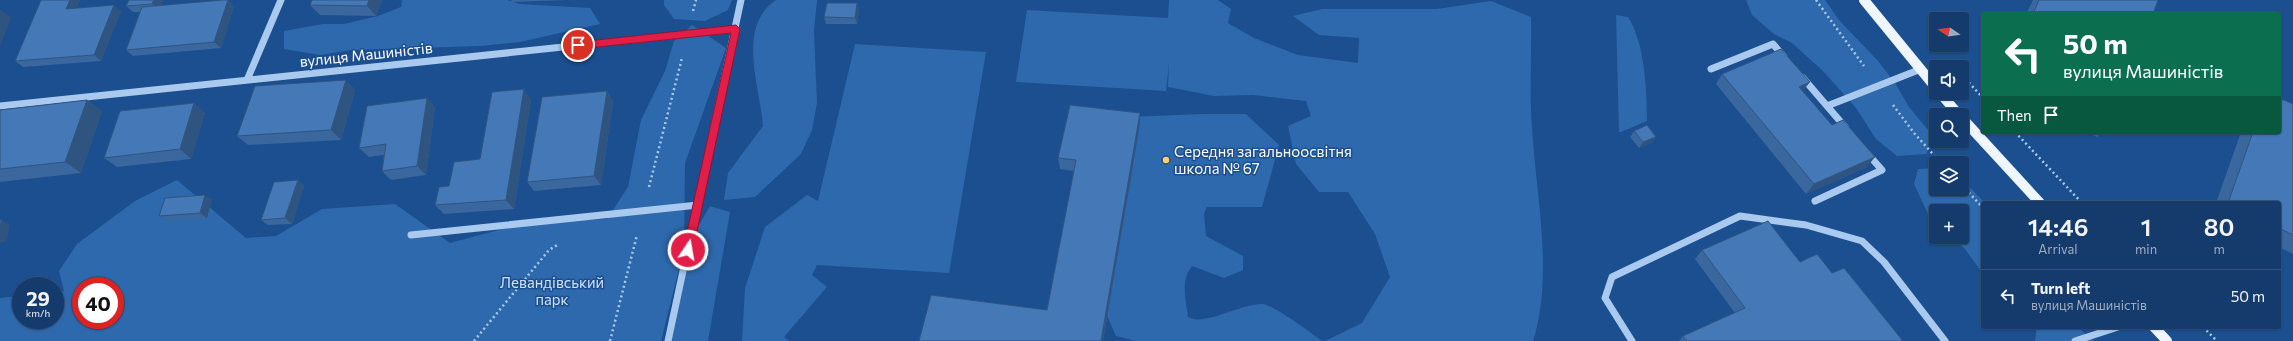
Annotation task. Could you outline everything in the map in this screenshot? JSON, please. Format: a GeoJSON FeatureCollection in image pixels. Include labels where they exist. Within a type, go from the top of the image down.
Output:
{"type":"FeatureCollection","features":[{"type":"Feature","properties":{"kind":"main road"},"geometry":{"type":"LineString","coordinates":[[1864,0],[1929,79]]}},
{"type":"Feature","properties":{"kind":"main road"},"geometry":{"type":"LineString","coordinates":[[1946,100],[1953,108]]}},
{"type":"Feature","properties":{"kind":"main road"},"geometry":{"type":"LineString","coordinates":[[1969,126],[2038,201]]}},
{"type":"Feature","properties":{"kind":"main road"},"geometry":{"type":"LineString","coordinates":[[2156,329],[2167,341]]}},
{"type":"Feature","properties":{"kind":"street"},"geometry":{"type":"LineString","coordinates":[[247,80],[281,0]]}},
{"type":"Feature","properties":{"kind":"street"},"geometry":{"type":"LineString","coordinates":[[668,341],[741,0]]}},
{"type":"Feature","properties":{"kind":"street","name":"вулиця Машиністів"},"geometry":{"type":"LineString","coordinates":[[0,106],[736,29]]}},
{"type":"Feature","properties":{"kind":"street"},"geometry":{"type":"LineString","coordinates":[[1711,69],[1773,44],[1788,61]]}},
{"type":"Feature","properties":{"kind":"street"},"geometry":{"type":"LineString","coordinates":[[1827,106],[1921,69]]}},
{"type":"Feature","properties":{"kind":"street"},"geometry":{"type":"LineString","coordinates":[[1797,72],[1852,135]]}},
{"type":"Feature","properties":{"kind":"street"},"geometry":{"type":"LineString","coordinates":[[1815,201],[1882,170],[1862,147]]}},
{"type":"Feature","properties":{"kind":"street"},"geometry":{"type":"LineString","coordinates":[[411,235],[698,205]]}},
{"type":"Feature","properties":{"kind":"street"},"geometry":{"type":"LineString","coordinates":[[1632,341],[1605,298],[1612,277],[1740,216],[1806,225],[1862,241],[1884,262],[1945,341]]}},
{"type":"Feature","properties":{"kind":"street"},"geometry":{"type":"LineString","coordinates":[[2075,341],[2112,329]]}},
{"type":"Feature","properties":{"kind":"path"},"geometry":{"type":"LineString","coordinates":[[610,341],[696,0]]}},
{"type":"Feature","properties":{"kind":"path"},"geometry":{"type":"LineString","coordinates":[[1969,83],[1981,96]]}},
{"type":"Feature","properties":{"kind":"path"},"geometry":{"type":"LineString","coordinates":[[2017,134],[2080,201]]}},
{"type":"Feature","properties":{"kind":"path"},"geometry":{"type":"LineString","coordinates":[[1969,193],[1981,206]]}},
{"type":"Feature","properties":{"kind":"path"},"geometry":{"type":"LineString","coordinates":[[474,341],[549,250],[562,242]]}},
{"type":"Feature","properties":{"kind":"path"},"geometry":{"type":"LineString","coordinates":[[2205,329],[2217,341]]}},
{"type":"Feature","properties":{"kind":"green space"},"geometry":{"type":"Polygon","coordinates":[[[402,0],[507,0],[520,4],[590,8],[600,24],[520,42],[480,46],[351,50],[320,55],[284,49],[284,31],[323,24],[344,24],[378,16],[401,7],[402,0]]]}},
{"type":"Feature","properties":{"kind":"green space"},"geometry":{"type":"Polygon","coordinates":[[[664,0],[732,0],[728,10],[705,21],[674,19],[664,5],[664,0]]]}},
{"type":"Feature","properties":{"kind":"green space"},"geometry":{"type":"Polygon","coordinates":[[[776,0],[817,0],[814,31],[817,103],[812,130],[801,154],[755,197],[724,200],[728,173],[763,126],[753,58],[754,41],[757,25],[764,12],[776,0]]]}},
{"type":"Feature","properties":{"kind":"green space"},"geometry":{"type":"Polygon","coordinates":[[[1169,0],[1218,0],[1231,9],[1228,23],[1254,38],[1298,55],[1358,63],[1359,38],[1319,35],[1293,16],[1322,9],[1437,9],[1491,1],[1531,17],[1531,113],[1540,208],[1543,262],[1539,316],[1533,341],[1325,341],[1362,323],[1390,277],[1375,234],[1348,192],[1319,192],[1296,164],[1288,126],[1311,116],[1306,101],[1253,95],[1214,96],[1168,87],[1169,63],[1166,91],[1016,82],[1027,10],[1168,18],[1169,0]]]}},
{"type":"Feature","properties":{"kind":"green space"},"geometry":{"type":"Polygon","coordinates":[[[1746,0],[1825,0],[1839,20],[1878,61],[1895,83],[1909,107],[1929,131],[1927,154],[1897,156],[1876,139],[1856,108],[1824,72],[1792,43],[1774,34],[1752,15],[1746,0]]]}},
{"type":"Feature","properties":{"kind":"green space"},"geometry":{"type":"Polygon","coordinates":[[[1616,15],[1628,17],[1634,28],[1644,68],[1646,96],[1647,121],[1621,132],[1619,132],[1616,15]]]}},
{"type":"Feature","properties":{"kind":"green space","name":"Левандівський парк"},"geometry":{"type":"Polygon","coordinates":[[[692,25],[726,48],[685,163],[684,249],[661,341],[0,341],[0,298],[12,297],[12,329],[64,329],[64,277],[60,277],[59,271],[77,244],[135,201],[177,180],[246,238],[276,236],[322,209],[395,204],[450,243],[525,223],[607,219],[628,187],[641,120],[665,71],[674,41],[692,25]]]}},
{"type":"Feature","properties":{"kind":"green space"},"geometry":{"type":"Polygon","coordinates":[[[855,44],[986,52],[949,273],[817,265],[812,275],[827,287],[784,337],[789,341],[742,341],[745,288],[765,227],[807,195],[818,201],[855,44]]]}},
{"type":"Feature","properties":{"kind":"green space"},"geometry":{"type":"Polygon","coordinates":[[[1246,114],[1279,145],[1262,207],[1207,207],[1204,214],[1206,236],[1243,256],[1243,270],[1224,278],[1192,266],[1188,272],[1185,284],[1188,317],[1203,319],[1244,307],[1262,304],[1275,309],[1322,341],[1136,341],[1116,336],[1104,309],[1128,117],[1246,114]]]}},
{"type":"Feature","properties":{"kind":"green space"},"geometry":{"type":"Polygon","coordinates":[[[1929,168],[1929,196],[1969,196],[1969,186],[1983,201],[1981,201],[1981,271],[1960,244],[1969,244],[1969,204],[1929,204],[1929,215],[1914,184],[1918,169],[1929,168]]]}},
{"type":"Feature","properties":{"kind":"green space"},"geometry":{"type":"Polygon","coordinates":[[[710,206],[730,212],[708,341],[669,341],[695,232],[710,206]]]}},
{"type":"Feature","properties":{"kind":"green space"},"geometry":{"type":"Polygon","coordinates":[[[2037,329],[2079,329],[2094,341],[2035,341],[2037,329]]]}},
{"type":"Feature","properties":{"kind":"building"},"geometry":{"type":"Polygon","coordinates":[[[41,0],[70,0],[66,9],[114,5],[94,55],[15,61],[41,0]]]}},
{"type":"Feature","properties":{"kind":"building"},"geometry":{"type":"Polygon","coordinates":[[[129,0],[154,0],[152,4],[126,6],[129,0]]]}},
{"type":"Feature","properties":{"kind":"building"},"geometry":{"type":"Polygon","coordinates":[[[228,0],[214,42],[126,50],[142,7],[228,0]]]}},
{"type":"Feature","properties":{"kind":"building"},"geometry":{"type":"Polygon","coordinates":[[[312,0],[369,0],[367,6],[310,5],[312,0]]]}},
{"type":"Feature","properties":{"kind":"building"},"geometry":{"type":"Polygon","coordinates":[[[2039,0],[2158,0],[2154,12],[2034,12],[2039,0]]]}},
{"type":"Feature","properties":{"kind":"building"},"geometry":{"type":"Polygon","coordinates":[[[827,3],[857,3],[855,18],[824,17],[827,3]]]}},
{"type":"Feature","properties":{"kind":"building"},"geometry":{"type":"Polygon","coordinates":[[[1781,49],[1810,82],[1799,87],[1832,125],[1843,120],[1875,157],[1814,184],[1722,74],[1781,49]]]}},
{"type":"Feature","properties":{"kind":"building"},"geometry":{"type":"Polygon","coordinates":[[[346,80],[331,130],[237,136],[255,86],[346,80]]]}},
{"type":"Feature","properties":{"kind":"building"},"geometry":{"type":"Polygon","coordinates":[[[524,89],[506,200],[435,205],[439,187],[449,186],[454,162],[480,159],[492,92],[524,89]]]}},
{"type":"Feature","properties":{"kind":"building"},"geometry":{"type":"Polygon","coordinates":[[[607,91],[594,176],[527,182],[542,97],[607,91]]]}},
{"type":"Feature","properties":{"kind":"building"},"geometry":{"type":"Polygon","coordinates":[[[427,98],[417,166],[382,171],[386,144],[359,148],[367,106],[427,98]]]}},
{"type":"Feature","properties":{"kind":"building"},"geometry":{"type":"Polygon","coordinates":[[[2281,99],[2293,104],[2293,235],[2281,229],[2281,201],[2229,201],[2252,134],[2281,134],[2281,99]]]}},
{"type":"Feature","properties":{"kind":"building"},"geometry":{"type":"Polygon","coordinates":[[[87,100],[65,162],[0,169],[0,110],[87,100]]]}},
{"type":"Feature","properties":{"kind":"building"},"geometry":{"type":"Polygon","coordinates":[[[194,103],[180,149],[104,158],[120,111],[194,103]]]}},
{"type":"Feature","properties":{"kind":"building"},"geometry":{"type":"Polygon","coordinates":[[[1070,105],[1140,113],[1101,341],[919,341],[931,295],[1047,310],[1076,160],[1058,158],[1070,105]]]}},
{"type":"Feature","properties":{"kind":"building"},"geometry":{"type":"Polygon","coordinates":[[[1647,125],[1656,137],[1643,142],[1634,131],[1647,125]]]}},
{"type":"Feature","properties":{"kind":"building"},"geometry":{"type":"Polygon","coordinates":[[[298,180],[285,218],[261,220],[274,182],[298,180]]]}},
{"type":"Feature","properties":{"kind":"building"},"geometry":{"type":"Polygon","coordinates":[[[205,195],[200,213],[159,216],[165,198],[205,195]]]}},
{"type":"Feature","properties":{"kind":"building"},"geometry":{"type":"Polygon","coordinates":[[[1768,221],[1800,262],[1817,254],[1832,273],[1844,268],[1903,341],[1687,341],[1683,336],[1745,308],[1702,250],[1768,221]]]}},
{"type":"Feature","properties":{"kind":"place","name":"Середня загальноосвітня школа № 67"},"geometry":{"type":"Point","coordinates":[1166,160]}},
{"type":"Feature","properties":{"kind":"route"},"geometry":{"type":"LineString","coordinates":[[578,45],[736,29],[688,250]]}}]}
